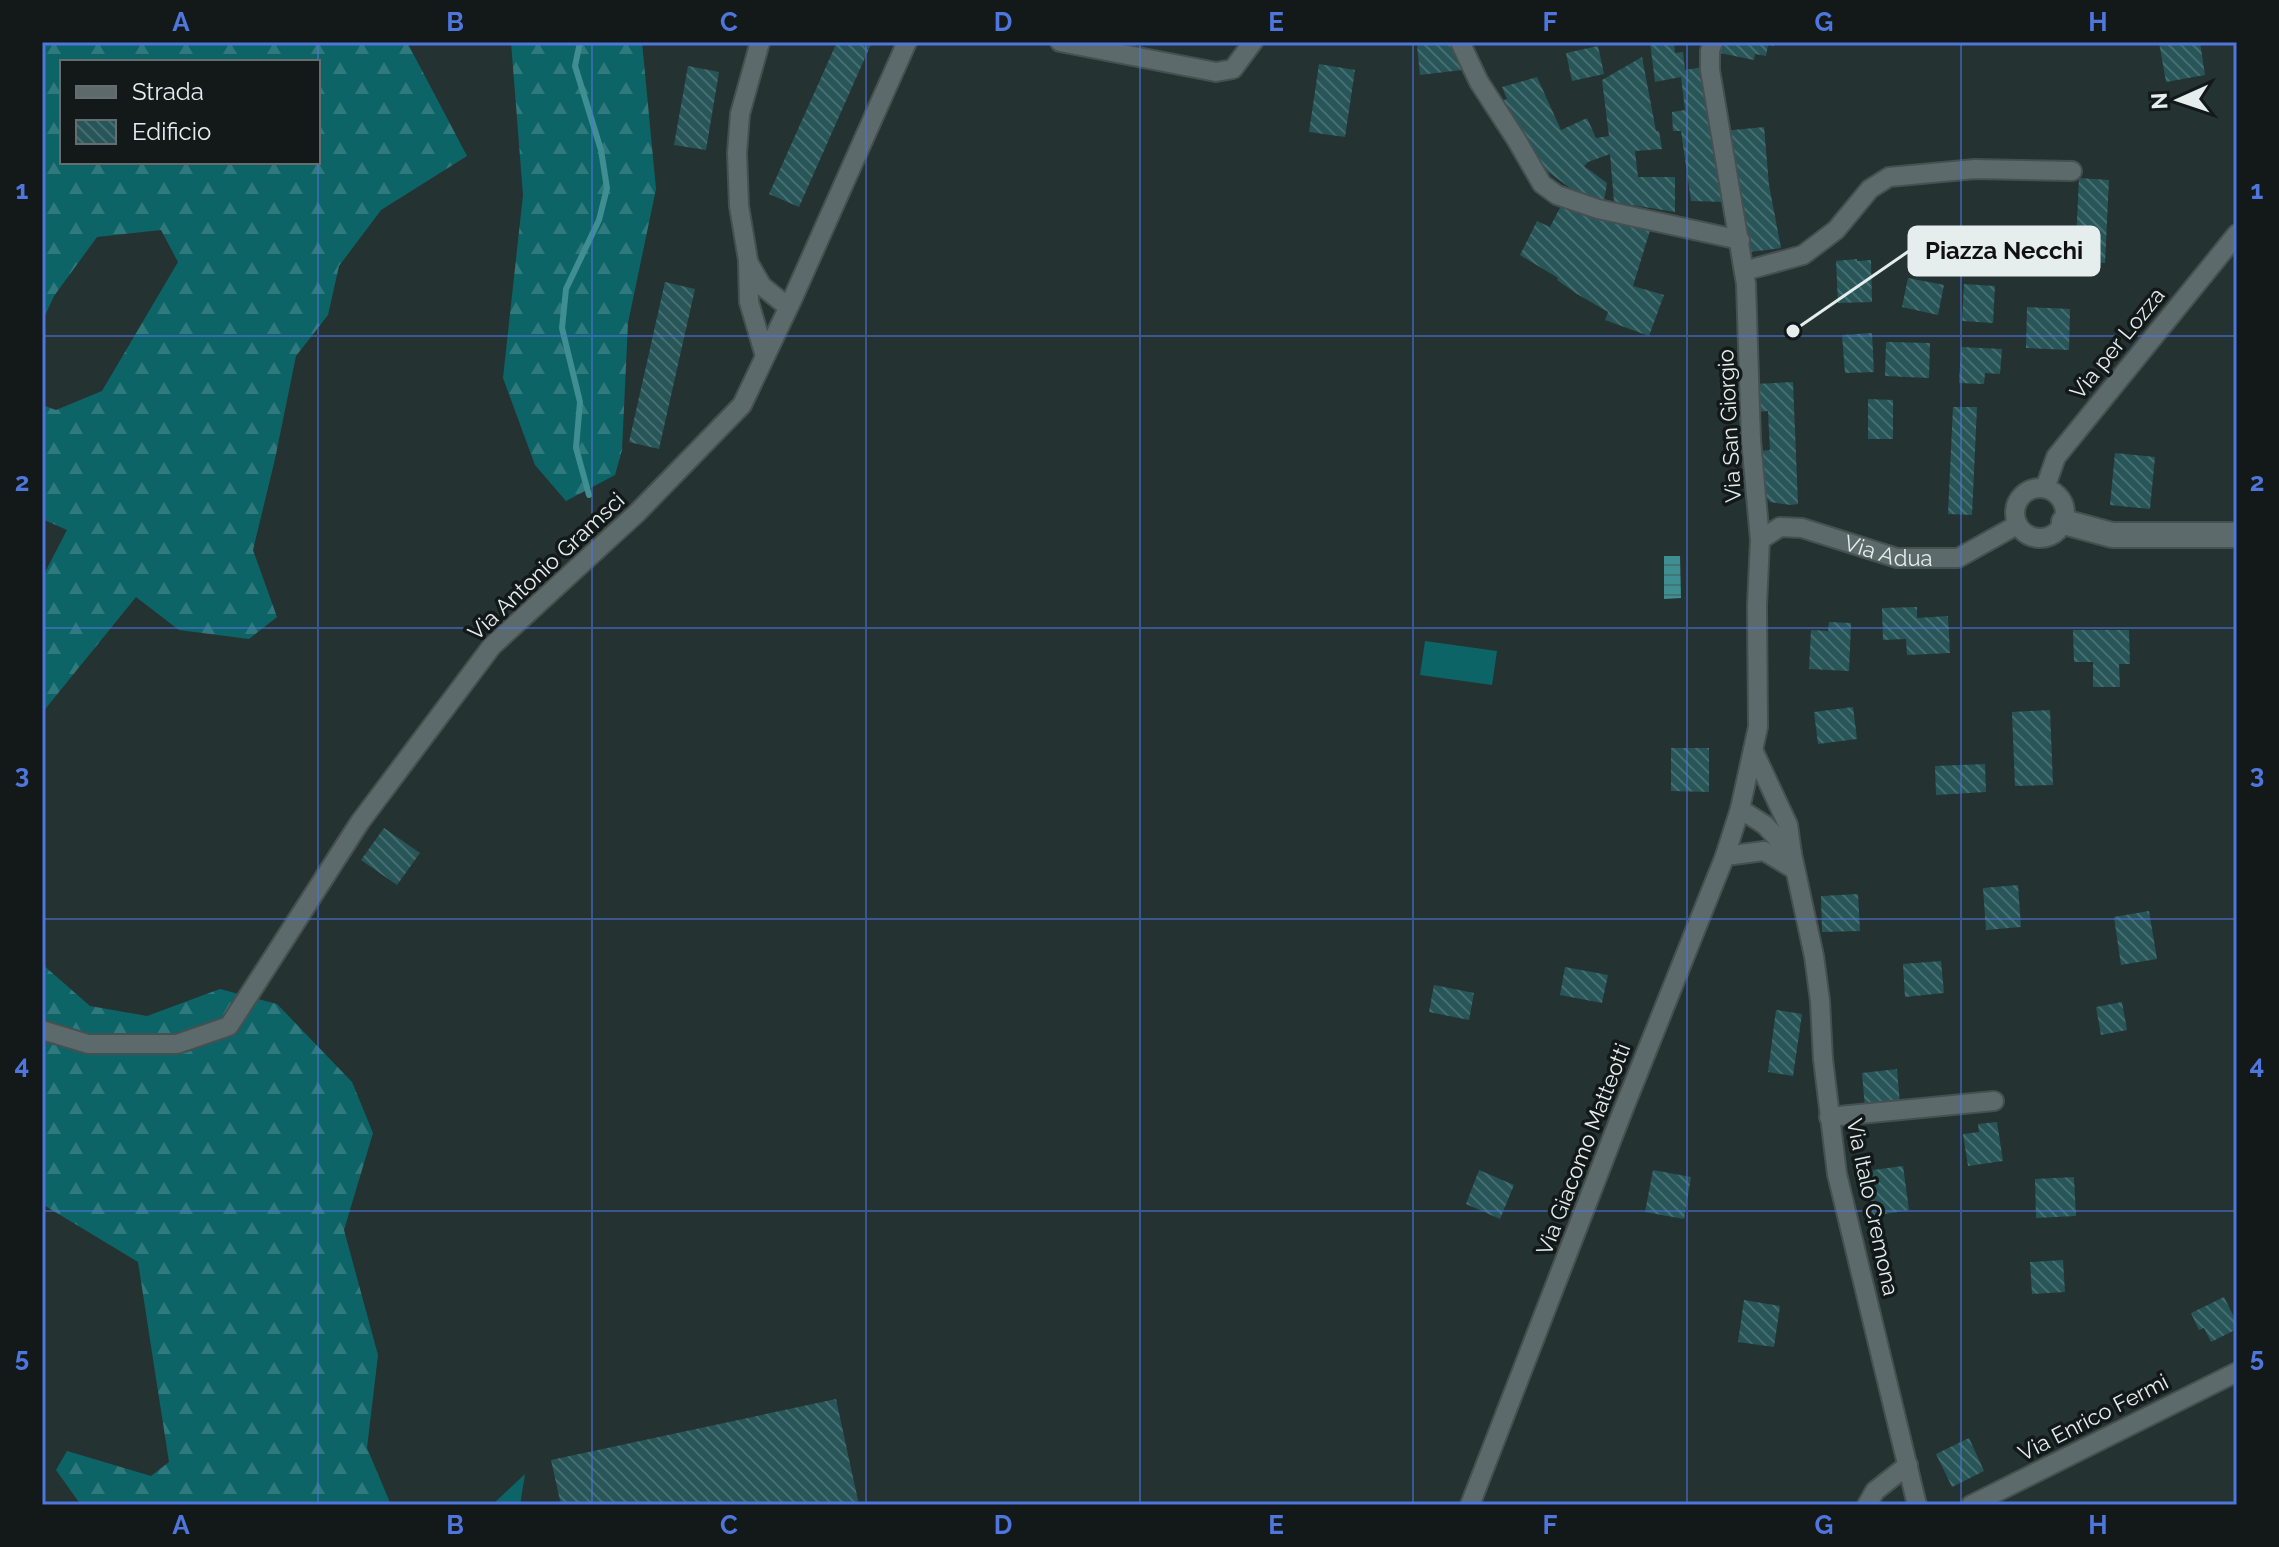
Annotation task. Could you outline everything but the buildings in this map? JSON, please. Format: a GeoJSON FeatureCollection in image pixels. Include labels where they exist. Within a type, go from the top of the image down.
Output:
{"type":"FeatureCollection","features":[{"type":"Feature","properties":{"kind":"street"},"geometry":{"type":"LineString","coordinates":[[760,42],[740,114],[737,153],[749,302],[765,356]]}},
{"type":"Feature","properties":{"kind":"street","name":"Via Antonio Gramsci"},"geometry":{"type":"LineString","coordinates":[[42,1030],[88,1044],[177,1044],[229,1026],[360,822],[492,646],[637,513],[742,405],[907,42]]}},
{"type":"Feature","properties":{"kind":"street"},"geometry":{"type":"LineString","coordinates":[[1060,42],[1216,72],[1233,69],[1253,42]]}},
{"type":"Feature","properties":{"kind":"street"},"geometry":{"type":"LineString","coordinates":[[1460,42],[1479,82],[1542,184],[1557,195],[1598,209],[1740,240]]}},
{"type":"Feature","properties":{"kind":"street","name":"Via San Giorgio"},"geometry":{"type":"LineString","coordinates":[[1713,42],[1710,70],[1744,271],[1751,440],[1760,540],[1758,727],[1740,809]]}},
{"type":"Feature","properties":{"kind":"street"},"geometry":{"type":"LineString","coordinates":[[1744,271],[1803,255],[1836,230],[1870,189],[1889,177],[1975,169],[2072,171]]}},
{"type":"Feature","properties":{"kind":"street","name":"Via per Lozza"},"geometry":{"type":"LineString","coordinates":[[2045,488],[2056,457],[2237,234]]}},
{"type":"Feature","properties":{"kind":"street"},"geometry":{"type":"LineString","coordinates":[[748,260],[762,286],[788,307]]}},
{"type":"Feature","properties":{"kind":"street"},"geometry":{"type":"LineString","coordinates":[[2036,488],[2045,488],[2060,497],[2064,522],[2052,536],[2039,539],[2027,536],[2017,525],[2014,509],[2021,495],[2036,488]]}},
{"type":"Feature","properties":{"kind":"street"},"geometry":{"type":"LineString","coordinates":[[2064,522],[2112,535],[2237,535]]}},
{"type":"Feature","properties":{"kind":"street","name":"Via Adua"},"geometry":{"type":"LineString","coordinates":[[1760,540],[1780,527],[1802,528],[1897,558],[1958,558],[2017,525]]}},
{"type":"Feature","properties":{"kind":"street","name":"Via Italo Cremona"},"geometry":{"type":"LineString","coordinates":[[1753,750],[1788,825],[1814,956],[1837,1174],[1917,1505]]}},
{"type":"Feature","properties":{"kind":"street"},"geometry":{"type":"LineString","coordinates":[[1740,809],[1765,825],[1793,862]]}},
{"type":"Feature","properties":{"kind":"street","name":"Via Giacomo Matteotti"},"geometry":{"type":"LineString","coordinates":[[1470,1505],[1725,856],[1740,809]]}},
{"type":"Feature","properties":{"kind":"street"},"geometry":{"type":"LineString","coordinates":[[1725,856],[1764,851],[1793,862]]}},
{"type":"Feature","properties":{"kind":"street"},"geometry":{"type":"LineString","coordinates":[[1829,1117],[1994,1101]]}},
{"type":"Feature","properties":{"kind":"street","name":"Via Enrico Fermi"},"geometry":{"type":"LineString","coordinates":[[1971,1505],[2237,1372]]}},
{"type":"Feature","properties":{"kind":"street"},"geometry":{"type":"LineString","coordinates":[[1867,1505],[1875,1491],[1908,1465]]}},
{"type":"Feature","properties":{"kind":"green space"},"geometry":{"type":"Polygon","coordinates":[[[42,42],[407,42],[467,156],[381,210],[339,266],[328,315],[296,356],[253,550],[277,617],[249,639],[179,630],[136,597],[42,713],[42,578],[67,530],[42,519],[42,405],[56,410],[102,391],[178,262],[161,230],[97,237],[54,296],[42,322],[42,42]]]}},
{"type":"Feature","properties":{"kind":"green space"},"geometry":{"type":"Polygon","coordinates":[[[511,42],[642,42],[656,189],[628,323],[622,450],[615,475],[566,501],[535,465],[503,378],[523,195],[511,42]]]}},
{"type":"Feature","properties":{"kind":"green space"},"geometry":{"type":"Polygon","coordinates":[[[1425,641],[1497,651],[1492,685],[1420,675],[1425,641]]]}},
{"type":"Feature","properties":{"kind":"green space"},"geometry":{"type":"Polygon","coordinates":[[[42,964],[90,1006],[147,1016],[220,989],[277,1004],[352,1082],[373,1133],[344,1230],[378,1355],[367,1448],[391,1505],[81,1505],[56,1470],[67,1451],[151,1476],[169,1462],[138,1262],[42,1204],[42,964]]]}},
{"type":"Feature","properties":{"kind":"green space"},"geometry":{"type":"Polygon","coordinates":[[[525,1474],[520,1505],[492,1505],[525,1474]]]}},
{"type":"Feature","properties":{"kind":"shaded area"},"geometry":{"type":"Polygon","coordinates":[[[1664,556],[1680,556],[1681,598],[1664,599],[1664,556]]]}},
{"type":"Feature","properties":{"kind":"waterway"},"geometry":{"type":"LineString","coordinates":[[580,42],[575,66],[601,150],[607,188],[599,220],[566,289],[562,328],[580,402],[576,448],[589,495]]}},
{"type":"Feature","properties":{"kind":"place","name":"Piazza Necchi"},"geometry":{"type":"Point","coordinates":[1793,331]}}]}
